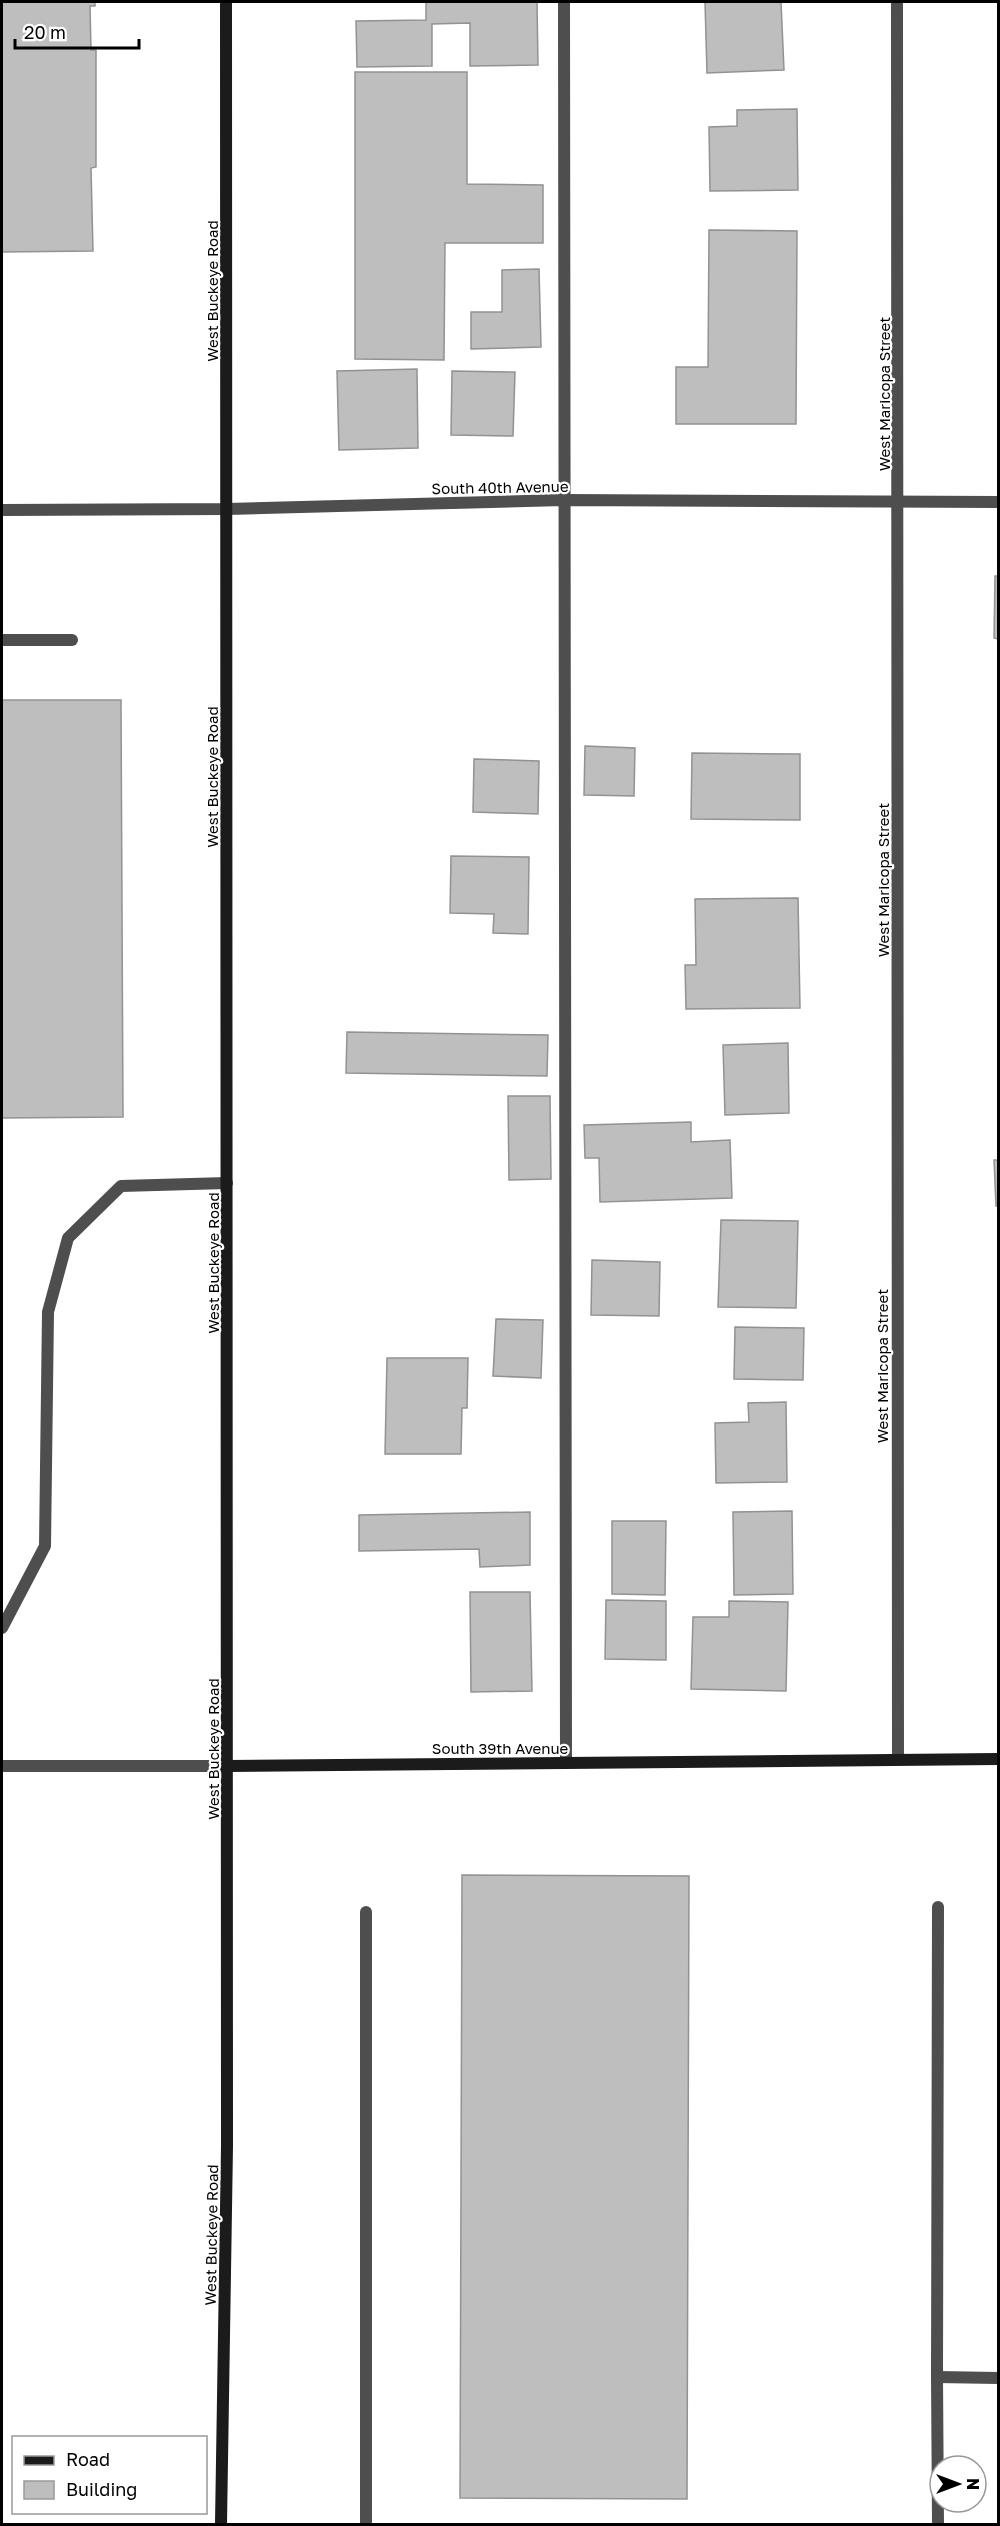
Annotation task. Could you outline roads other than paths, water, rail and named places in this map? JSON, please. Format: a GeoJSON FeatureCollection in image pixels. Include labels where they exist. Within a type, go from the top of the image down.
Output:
{"type":"FeatureCollection","features":[{"type":"Feature","properties":{"kind":"main road","name":"West Buckeye Road"},"geometry":{"type":"LineString","coordinates":[[221,2524],[228,2146],[226,2]]}},
{"type":"Feature","properties":{"kind":"main road","name":"South 39th Avenue"},"geometry":{"type":"LineString","coordinates":[[228,1766],[999,1759]]}},
{"type":"Feature","properties":{"kind":"street"},"geometry":{"type":"LineString","coordinates":[[564,2],[566,1762]]}},
{"type":"Feature","properties":{"kind":"street","name":"West Maricopa Street"},"geometry":{"type":"LineString","coordinates":[[897,2],[898,1759]]}},
{"type":"Feature","properties":{"kind":"street","name":"South 40th Avenue"},"geometry":{"type":"LineString","coordinates":[[2,510],[227,509],[563,500],[999,502]]}},
{"type":"Feature","properties":{"kind":"street"},"geometry":{"type":"LineString","coordinates":[[2,640],[72,640]]}},
{"type":"Feature","properties":{"kind":"street"},"geometry":{"type":"LineString","coordinates":[[2,1628],[45,1546],[48,1312],[68,1238],[121,1186],[228,1184]]}},
{"type":"Feature","properties":{"kind":"street","name":"South 39th Avenue"},"geometry":{"type":"LineString","coordinates":[[2,1766],[228,1766]]}},
{"type":"Feature","properties":{"kind":"street"},"geometry":{"type":"LineString","coordinates":[[938,1907],[938,2524]]}},
{"type":"Feature","properties":{"kind":"street"},"geometry":{"type":"LineString","coordinates":[[366,1912],[366,2524]]}},
{"type":"Feature","properties":{"kind":"street"},"geometry":{"type":"LineString","coordinates":[[937,2377],[999,2378]]}}]}
